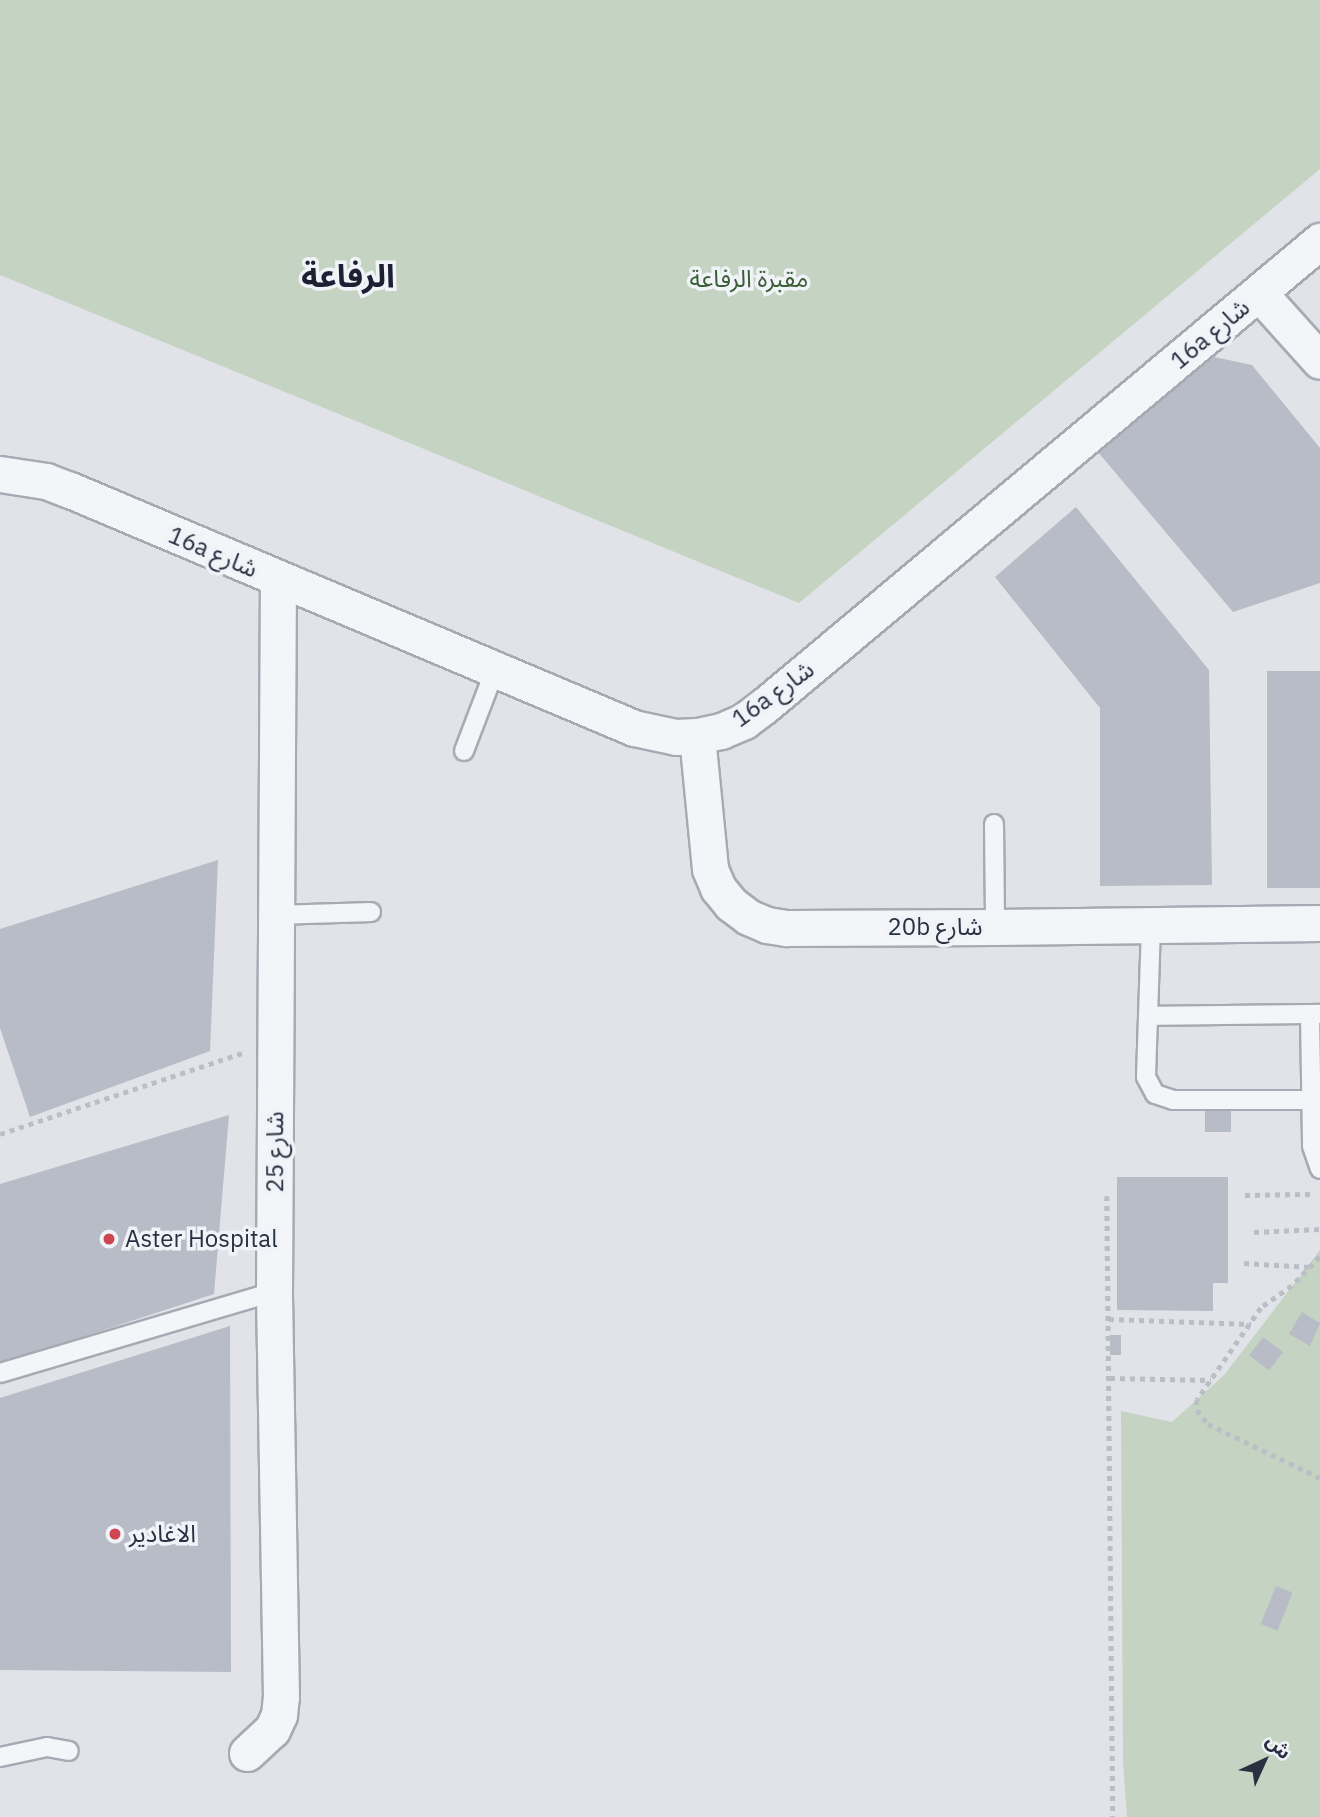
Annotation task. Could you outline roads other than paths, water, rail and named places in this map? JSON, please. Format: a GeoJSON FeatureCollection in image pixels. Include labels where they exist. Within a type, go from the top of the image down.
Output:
{"type":"FeatureCollection","features":[{"type":"Feature","properties":{"kind":"street","name":"16a شارع"},"geometry":{"type":"LineString","coordinates":[[0,474],[46,481],[71,490],[278,580],[634,728],[676,737],[697,736],[721,731],[744,721],[764,706],[1320,241]]}},
{"type":"Feature","properties":{"kind":"street"},"geometry":{"type":"LineString","coordinates":[[1269,285],[1320,329]]}},
{"type":"Feature","properties":{"kind":"street"},"geometry":{"type":"LineString","coordinates":[[1269,285],[1320,361]]}},
{"type":"Feature","properties":{"kind":"street","name":"شارع 25"},"geometry":{"type":"LineString","coordinates":[[247,1754],[272,1730],[279,1715],[281,1698],[274,1292],[278,580]]}},
{"type":"Feature","properties":{"kind":"street","name":"20b شارع"},"geometry":{"type":"LineString","coordinates":[[697,736],[710,869],[718,888],[748,917],[766,925],[787,928],[995,928],[1320,923]]}},
{"type":"Feature","properties":{"kind":"lane"},"geometry":{"type":"LineString","coordinates":[[464,751],[495,670]]}},
{"type":"Feature","properties":{"kind":"lane"},"geometry":{"type":"LineString","coordinates":[[994,824],[995,928]]}},
{"type":"Feature","properties":{"kind":"lane"},"geometry":{"type":"LineString","coordinates":[[276,915],[371,912]]}},
{"type":"Feature","properties":{"kind":"lane"},"geometry":{"type":"LineString","coordinates":[[1151,926],[1146,1077],[1155,1094],[1163,1098],[1310,1100]]}},
{"type":"Feature","properties":{"kind":"lane"},"geometry":{"type":"LineString","coordinates":[[1148,1016],[1315,1014],[1310,1100],[1312,1146],[1320,1169]]}},
{"type":"Feature","properties":{"kind":"lane"},"geometry":{"type":"LineString","coordinates":[[0,1373],[274,1292]]}},
{"type":"Feature","properties":{"kind":"lane"},"geometry":{"type":"LineString","coordinates":[[0,1757],[47,1746],[69,1751]]}},
{"type":"Feature","properties":{"kind":"place","name":"Aster Hospital"},"geometry":{"type":"Point","coordinates":[109,1239]}},
{"type":"Feature","properties":{"kind":"place","name":"الاغادیر"},"geometry":{"type":"Point","coordinates":[115,1534]}},
{"type":"Feature","properties":{"kind":"district","name":"الرفاعة"},"geometry":{"type":"Point","coordinates":[348,275]}},
{"type":"Feature","properties":{"kind":"park label","name":"مقبرة الرفاعة"},"geometry":{"type":"Point","coordinates":[749,279]}}]}
